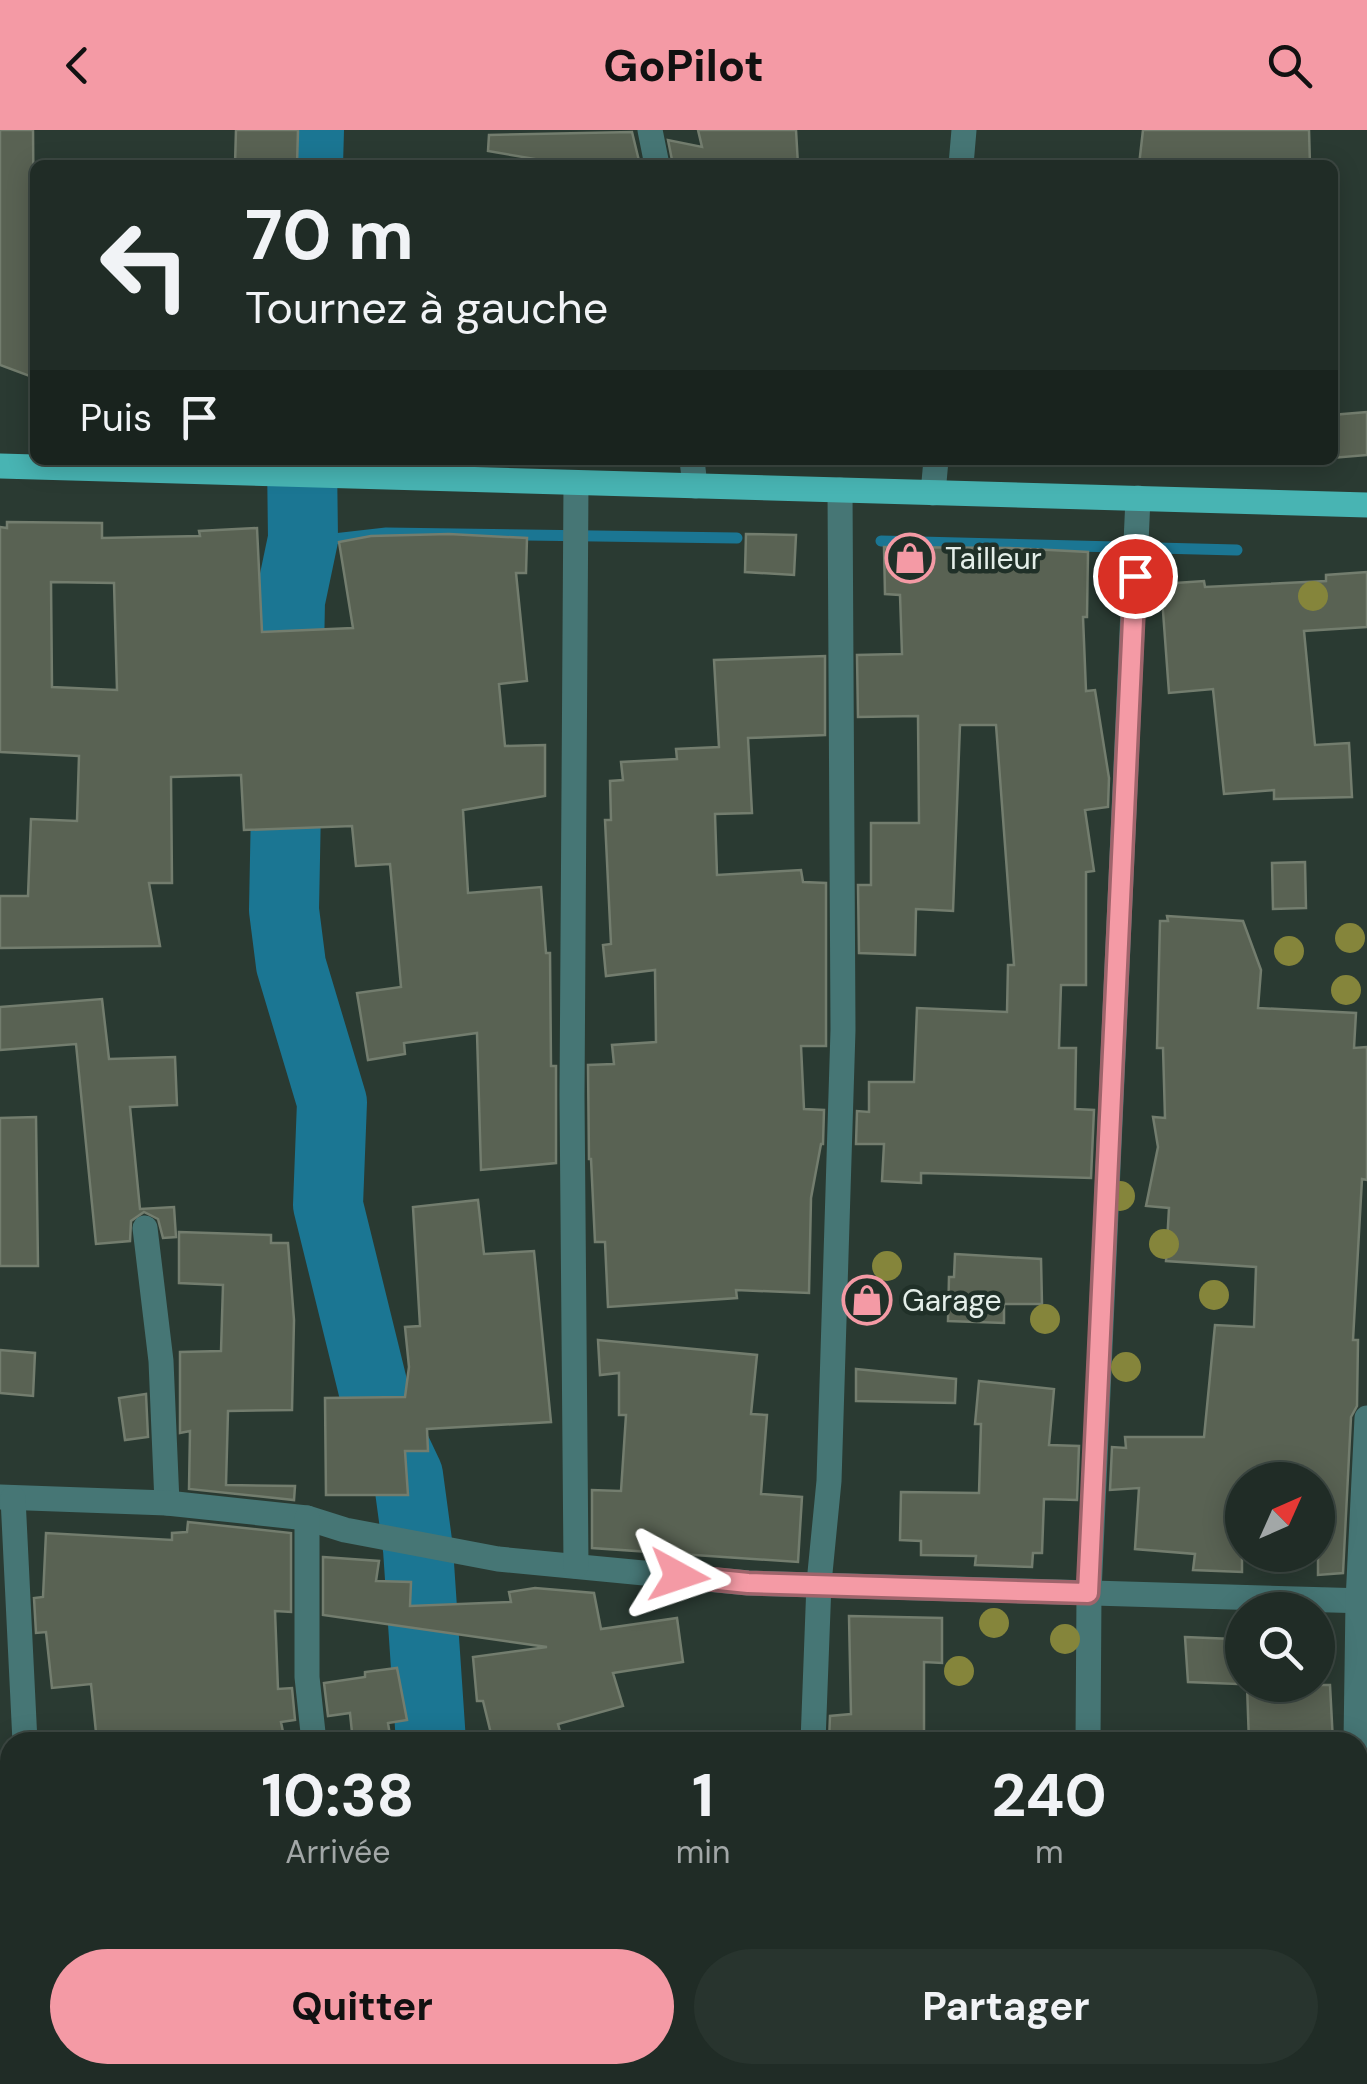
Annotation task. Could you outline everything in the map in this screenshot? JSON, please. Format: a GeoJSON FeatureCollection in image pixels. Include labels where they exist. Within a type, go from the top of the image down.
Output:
{"type":"FeatureCollection","features":[{"type":"Feature","properties":{"kind":"main road"},"geometry":{"type":"LineString","coordinates":[[0,466],[576,482],[693,473],[840,490],[1367,504]]}},
{"type":"Feature","properties":{"kind":"street"},"geometry":{"type":"LineString","coordinates":[[650,130],[656,160]]}},
{"type":"Feature","properties":{"kind":"street"},"geometry":{"type":"LineString","coordinates":[[961,160],[964,130]]}},
{"type":"Feature","properties":{"kind":"street"},"geometry":{"type":"LineString","coordinates":[[933,493],[936,465]]}},
{"type":"Feature","properties":{"kind":"street"},"geometry":{"type":"LineString","coordinates":[[576,482],[572,1096],[576,1566]]}},
{"type":"Feature","properties":{"kind":"street"},"geometry":{"type":"LineString","coordinates":[[813,1732],[819,1583],[829,1481],[843,1030],[840,490]]}},
{"type":"Feature","properties":{"kind":"street"},"geometry":{"type":"LineString","coordinates":[[1088,1732],[1088,1593],[1138,498]]}},
{"type":"Feature","properties":{"kind":"street"},"geometry":{"type":"LineString","coordinates":[[145,1228],[161,1361],[167,1504]]}},
{"type":"Feature","properties":{"kind":"street"},"geometry":{"type":"LineString","coordinates":[[1356,1732],[1367,1418]]}},
{"type":"Feature","properties":{"kind":"street"},"geometry":{"type":"LineString","coordinates":[[24,1732],[7,1497],[167,1504],[307,1518],[345,1530],[498,1559],[748,1583],[1362,1602]]}},
{"type":"Feature","properties":{"kind":"street"},"geometry":{"type":"LineString","coordinates":[[307,1518],[308,1677],[313,1732]]}},
{"type":"Feature","properties":{"kind":"building"},"geometry":{"type":"Polygon","coordinates":[[[0,130],[33,130],[30,376],[0,365],[0,130]]]}},
{"type":"Feature","properties":{"kind":"building"},"geometry":{"type":"Polygon","coordinates":[[[236,130],[298,130],[297,160],[235,160],[236,130]]]}},
{"type":"Feature","properties":{"kind":"building"},"geometry":{"type":"Polygon","coordinates":[[[698,130],[796,130],[798,160],[672,160],[668,140],[702,147],[698,130]]]}},
{"type":"Feature","properties":{"kind":"building"},"geometry":{"type":"Polygon","coordinates":[[[1143,130],[1309,130],[1310,160],[1140,160],[1143,130]]]}},
{"type":"Feature","properties":{"kind":"building"},"geometry":{"type":"Polygon","coordinates":[[[632,132],[639,160],[541,160],[488,151],[489,135],[632,132]]]}},
{"type":"Feature","properties":{"kind":"building"},"geometry":{"type":"Polygon","coordinates":[[[1367,412],[1367,455],[1338,457],[1338,414],[1367,412]]]}},
{"type":"Feature","properties":{"kind":"building"},"geometry":{"type":"Polygon","coordinates":[[[7,522],[102,523],[102,538],[200,536],[199,531],[257,528],[262,632],[353,628],[339,542],[371,536],[449,534],[527,538],[526,573],[516,573],[527,681],[499,684],[505,746],[545,745],[545,796],[463,810],[468,893],[541,887],[546,953],[550,953],[556,1163],[481,1170],[477,1033],[404,1043],[405,1054],[368,1060],[357,993],[401,987],[390,864],[356,866],[352,826],[244,830],[241,775],[171,777],[172,883],[149,883],[160,946],[0,948],[0,896],[28,896],[31,819],[77,821],[79,756],[0,752],[0,527],[7,528],[7,522]],[[51,582],[52,687],[117,690],[114,583],[51,582]]]}},
{"type":"Feature","properties":{"kind":"building"},"geometry":{"type":"Polygon","coordinates":[[[746,534],[796,535],[794,575],[745,572],[746,534]]]}},
{"type":"Feature","properties":{"kind":"building"},"geometry":{"type":"Polygon","coordinates":[[[884,547],[1088,552],[1087,617],[1083,617],[1086,691],[1095,690],[1109,778],[1108,807],[1085,810],[1094,871],[1086,872],[1086,985],[1061,985],[1059,1048],[1076,1048],[1075,1109],[1094,1110],[1091,1178],[921,1173],[921,1183],[882,1181],[884,1144],[856,1144],[857,1111],[869,1112],[869,1082],[914,1082],[917,1008],[1007,1012],[1008,965],[1014,965],[996,725],[960,725],[953,911],[916,909],[915,955],[859,953],[858,885],[871,885],[871,823],[919,823],[918,716],[858,717],[857,655],[902,654],[900,595],[885,594],[884,547]]]}},
{"type":"Feature","properties":{"kind":"building"},"geometry":{"type":"Polygon","coordinates":[[[1367,572],[1367,627],[1304,631],[1315,745],[1349,743],[1352,797],[1274,799],[1274,790],[1224,794],[1213,689],[1169,693],[1161,584],[1204,581],[1205,587],[1326,581],[1326,575],[1367,572]]]}},
{"type":"Feature","properties":{"kind":"building"},"geometry":{"type":"Polygon","coordinates":[[[825,656],[825,735],[748,738],[752,813],[715,814],[717,875],[801,870],[803,882],[826,883],[826,1046],[801,1046],[804,1109],[824,1110],[823,1144],[811,1198],[809,1293],[736,1290],[737,1298],[608,1307],[605,1242],[595,1242],[588,1065],[614,1064],[612,1045],[656,1042],[655,970],[606,976],[603,945],[611,944],[605,820],[611,820],[610,781],[623,780],[621,762],[677,759],[676,749],[719,747],[714,660],[825,656]]]}},
{"type":"Feature","properties":{"kind":"building"},"geometry":{"type":"Polygon","coordinates":[[[1305,862],[1306,908],[1273,909],[1272,863],[1305,862]]]}},
{"type":"Feature","properties":{"kind":"building"},"geometry":{"type":"Polygon","coordinates":[[[1167,916],[1243,921],[1261,970],[1258,1008],[1356,1013],[1354,1048],[1367,1047],[1367,1180],[1362,1179],[1353,1340],[1358,1340],[1357,1406],[1351,1417],[1343,1573],[1318,1575],[1335,1572],[1335,1462],[1225,1462],[1225,1571],[1193,1570],[1195,1554],[1135,1549],[1139,1488],[1110,1490],[1112,1447],[1126,1448],[1125,1437],[1204,1437],[1215,1325],[1254,1327],[1256,1267],[1166,1261],[1169,1208],[1146,1206],[1158,1147],[1153,1117],[1165,1118],[1163,1048],[1157,1048],[1160,921],[1168,921],[1167,916]]]}},
{"type":"Feature","properties":{"kind":"building"},"geometry":{"type":"Polygon","coordinates":[[[102,999],[109,1059],[175,1057],[177,1105],[130,1107],[140,1209],[174,1207],[176,1237],[163,1238],[158,1219],[144,1212],[131,1221],[130,1241],[96,1244],[76,1044],[0,1050],[0,1007],[102,999]]]}},
{"type":"Feature","properties":{"kind":"building"},"geometry":{"type":"Polygon","coordinates":[[[36,1117],[38,1266],[0,1266],[0,1118],[36,1117]]]}},
{"type":"Feature","properties":{"kind":"building"},"geometry":{"type":"Polygon","coordinates":[[[478,1200],[484,1254],[534,1251],[551,1422],[427,1429],[428,1451],[405,1451],[408,1495],[326,1495],[325,1398],[405,1397],[409,1367],[405,1327],[420,1326],[413,1207],[478,1200]]]}},
{"type":"Feature","properties":{"kind":"building"},"geometry":{"type":"Polygon","coordinates":[[[179,1232],[271,1235],[271,1243],[288,1243],[294,1320],[292,1410],[228,1411],[226,1485],[295,1486],[294,1500],[189,1489],[190,1431],[180,1433],[180,1352],[221,1351],[223,1285],[179,1283],[179,1232]]]}},
{"type":"Feature","properties":{"kind":"building"},"geometry":{"type":"Polygon","coordinates":[[[955,1254],[1041,1259],[1042,1304],[1004,1304],[1004,1323],[948,1321],[949,1277],[954,1277],[955,1254]]]}},
{"type":"Feature","properties":{"kind":"building"},"geometry":{"type":"Polygon","coordinates":[[[598,1340],[757,1355],[751,1414],[767,1415],[761,1494],[802,1497],[798,1562],[592,1548],[592,1490],[621,1491],[626,1415],[619,1415],[619,1373],[600,1375],[598,1340]]]}},
{"type":"Feature","properties":{"kind":"building"},"geometry":{"type":"Polygon","coordinates":[[[0,1350],[35,1353],[33,1396],[0,1393],[0,1350]]]}},
{"type":"Feature","properties":{"kind":"building"},"geometry":{"type":"Polygon","coordinates":[[[856,1369],[956,1379],[955,1403],[856,1401],[856,1369]]]}},
{"type":"Feature","properties":{"kind":"building"},"geometry":{"type":"Polygon","coordinates":[[[979,1381],[1054,1389],[1049,1445],[1079,1446],[1077,1500],[1044,1499],[1042,1553],[1033,1553],[1032,1567],[975,1565],[976,1556],[921,1555],[921,1541],[900,1540],[901,1492],[979,1493],[981,1424],[975,1424],[979,1381]]]}},
{"type":"Feature","properties":{"kind":"building"},"geometry":{"type":"Polygon","coordinates":[[[146,1394],[148,1437],[125,1440],[119,1398],[146,1394]]]}},
{"type":"Feature","properties":{"kind":"building"},"geometry":{"type":"Polygon","coordinates":[[[188,1522],[291,1533],[291,1612],[275,1611],[278,1689],[292,1688],[295,1720],[281,1722],[283,1732],[96,1732],[91,1684],[52,1688],[46,1632],[36,1633],[34,1598],[43,1597],[46,1533],[172,1540],[172,1533],[187,1532],[188,1522]]]}},
{"type":"Feature","properties":{"kind":"building"},"geometry":{"type":"Polygon","coordinates":[[[323,1557],[379,1561],[376,1581],[411,1582],[410,1606],[511,1602],[509,1592],[535,1588],[594,1593],[601,1629],[677,1618],[683,1662],[613,1673],[623,1706],[558,1724],[560,1732],[491,1732],[483,1701],[477,1701],[473,1657],[547,1647],[323,1615],[323,1557]]]}},
{"type":"Feature","properties":{"kind":"building"},"geometry":{"type":"Polygon","coordinates":[[[849,1616],[942,1618],[942,1663],[924,1662],[924,1732],[829,1732],[830,1716],[851,1714],[849,1616]]]}},
{"type":"Feature","properties":{"kind":"building"},"geometry":{"type":"Polygon","coordinates":[[[1185,1637],[1225,1639],[1225,1684],[1188,1682],[1185,1637]]]}},
{"type":"Feature","properties":{"kind":"building"},"geometry":{"type":"Polygon","coordinates":[[[397,1668],[407,1720],[388,1723],[389,1732],[352,1732],[350,1713],[328,1716],[324,1683],[365,1677],[365,1672],[397,1668]]]}},
{"type":"Feature","properties":{"kind":"building"},"geometry":{"type":"Polygon","coordinates":[[[1248,1702],[1331,1702],[1332,1732],[1249,1732],[1248,1702]]]}},
{"type":"Feature","properties":{"kind":"waterway"},"geometry":{"type":"LineString","coordinates":[[308,160],[309,130]]}},
{"type":"Feature","properties":{"kind":"waterway"},"geometry":{"type":"LineString","coordinates":[[302,465],[303,539],[290,601],[284,910],[291,965],[332,1102],[328,1205],[380,1416],[408,1475],[418,1549],[430,1732]]}},
{"type":"Feature","properties":{"kind":"waterway"},"geometry":{"type":"LineString","coordinates":[[316,541],[386,533],[737,538]]}},
{"type":"Feature","properties":{"kind":"waterway"},"geometry":{"type":"LineString","coordinates":[[881,541],[1237,550]]}},
{"type":"Feature","properties":{"kind":"place","name":"Tailleur"},"geometry":{"type":"Point","coordinates":[910,558]}},
{"type":"Feature","properties":{"kind":"place","name":"Garage"},"geometry":{"type":"Point","coordinates":[867,1300]}},
{"type":"Feature","properties":{"kind":"route"},"geometry":{"type":"LineString","coordinates":[[679,1576],[748,1583],[1088,1593],[1135,576]]}}]}
